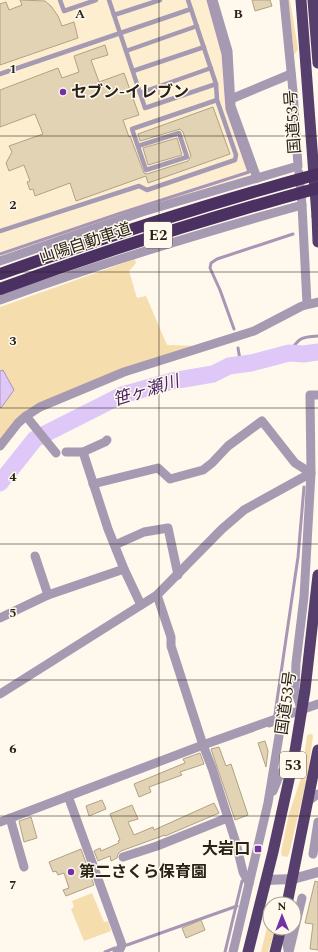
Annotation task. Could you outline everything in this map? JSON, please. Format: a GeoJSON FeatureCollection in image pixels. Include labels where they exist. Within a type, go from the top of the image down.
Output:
{"type":"FeatureCollection","features":[{"type":"Feature","properties":{"kind":"highway"},"geometry":{"type":"LineString","coordinates":[[293,0],[304,51]]}},
{"type":"Feature","properties":{"kind":"highway","name":"国道53号"},"geometry":{"type":"LineString","coordinates":[[301,0],[318,242]]}},
{"type":"Feature","properties":{"kind":"highway"},"geometry":{"type":"LineString","coordinates":[[315,2],[318,63]]}},
{"type":"Feature","properties":{"kind":"highway","name":"山陽自動車道"},"geometry":{"type":"LineString","coordinates":[[0,274],[130,229],[262,189],[318,174]]}},
{"type":"Feature","properties":{"kind":"highway","name":"山陽自動車道"},"geometry":{"type":"LineString","coordinates":[[0,289],[134,243],[266,202],[318,188]]}},
{"type":"Feature","properties":{"kind":"highway","name":"国道53号"},"geometry":{"type":"LineString","coordinates":[[248,951],[294,757],[305,690],[318,575]]}},
{"type":"Feature","properties":{"kind":"highway","name":"53"},"geometry":{"type":"LineString","coordinates":[[289,896],[318,750]]}},
{"type":"Feature","properties":{"kind":"highway"},"geometry":{"type":"LineString","coordinates":[[275,952],[280,936]]}},
{"type":"Feature","properties":{"kind":"street"},"geometry":{"type":"LineString","coordinates":[[213,0],[228,51],[231,106],[257,178]]}},
{"type":"Feature","properties":{"kind":"street"},"geometry":{"type":"LineString","coordinates":[[284,0],[302,205],[308,304]]}},
{"type":"Feature","properties":{"kind":"street"},"geometry":{"type":"LineString","coordinates":[[231,99],[291,74]]}},
{"type":"Feature","properties":{"kind":"street"},"geometry":{"type":"LineString","coordinates":[[0,261],[142,212],[298,166]]}},
{"type":"Feature","properties":{"kind":"street"},"geometry":{"type":"LineString","coordinates":[[0,300],[183,240],[302,205]]}},
{"type":"Feature","properties":{"kind":"street"},"geometry":{"type":"LineString","coordinates":[[304,232],[318,230]]}},
{"type":"Feature","properties":{"kind":"street"},"geometry":{"type":"LineString","coordinates":[[0,446],[18,423],[40,407],[124,372],[254,331],[308,304],[318,302]]}},
{"type":"Feature","properties":{"kind":"street"},"geometry":{"type":"LineString","coordinates":[[301,710],[295,689],[304,597],[311,473],[310,395],[318,395]]}},
{"type":"Feature","properties":{"kind":"street"},"geometry":{"type":"LineString","coordinates":[[26,417],[56,453]]}},
{"type":"Feature","properties":{"kind":"street"},"geometry":{"type":"LineString","coordinates":[[94,484],[158,468],[170,479],[203,470],[212,464],[228,446],[262,421],[295,463],[311,473]]}},
{"type":"Feature","properties":{"kind":"street"},"geometry":{"type":"LineString","coordinates":[[66,452],[83,452],[107,440]]}},
{"type":"Feature","properties":{"kind":"street"},"geometry":{"type":"LineString","coordinates":[[83,452],[124,569],[141,605]]}},
{"type":"Feature","properties":{"kind":"street"},"geometry":{"type":"LineString","coordinates":[[0,694],[157,595],[222,529],[244,510],[311,473]]}},
{"type":"Feature","properties":{"kind":"street"},"geometry":{"type":"LineString","coordinates":[[115,545],[144,532],[168,528],[178,575]]}},
{"type":"Feature","properties":{"kind":"street"},"geometry":{"type":"LineString","coordinates":[[35,556],[48,595]]}},
{"type":"Feature","properties":{"kind":"street"},"geometry":{"type":"LineString","coordinates":[[0,618],[48,595],[124,569]]}},
{"type":"Feature","properties":{"kind":"street"},"geometry":{"type":"LineString","coordinates":[[157,595],[171,637],[170,646],[212,768],[236,843],[243,872],[249,883]]}},
{"type":"Feature","properties":{"kind":"street"},"geometry":{"type":"LineString","coordinates":[[0,822],[203,745],[318,704]]}},
{"type":"Feature","properties":{"kind":"street"},"geometry":{"type":"LineString","coordinates":[[233,952],[268,803],[278,736]]}},
{"type":"Feature","properties":{"kind":"street"},"geometry":{"type":"LineString","coordinates":[[268,803],[280,774],[294,757]]}},
{"type":"Feature","properties":{"kind":"street"},"geometry":{"type":"LineString","coordinates":[[308,801],[318,794]]}},
{"type":"Feature","properties":{"kind":"street"},"geometry":{"type":"LineString","coordinates":[[68,796],[122,945],[120,951],[117,952]]}},
{"type":"Feature","properties":{"kind":"street"},"geometry":{"type":"LineString","coordinates":[[10,818],[24,867]]}},
{"type":"Feature","properties":{"kind":"street"},"geometry":{"type":"LineString","coordinates":[[123,857],[157,846],[227,818]]}},
{"type":"Feature","properties":{"kind":"street"},"geometry":{"type":"LineString","coordinates":[[312,854],[318,822]]}},
{"type":"Feature","properties":{"kind":"street"},"geometry":{"type":"LineString","coordinates":[[266,880],[293,880],[318,872]]}},
{"type":"Feature","properties":{"kind":"street"},"geometry":{"type":"LineString","coordinates":[[285,936],[289,952]]}},
{"type":"Feature","properties":{"kind":"street"},"geometry":{"type":"LineString","coordinates":[[289,952],[293,936]]}},
{"type":"Feature","properties":{"kind":"lane"},"geometry":{"type":"LineString","coordinates":[[60,0],[64,11],[96,0]]}},
{"type":"Feature","properties":{"kind":"lane"},"geometry":{"type":"LineString","coordinates":[[109,0],[145,108],[216,84]]}},
{"type":"Feature","properties":{"kind":"lane"},"geometry":{"type":"LineString","coordinates":[[114,15],[160,0]]}},
{"type":"Feature","properties":{"kind":"lane"},"geometry":{"type":"LineString","coordinates":[[0,231],[139,186],[147,190],[235,160],[236,155],[217,100],[216,84],[188,0]]}},
{"type":"Feature","properties":{"kind":"lane"},"geometry":{"type":"LineString","coordinates":[[0,74],[191,9]]}},
{"type":"Feature","properties":{"kind":"lane"},"geometry":{"type":"LineString","coordinates":[[126,51],[197,26]]}},
{"type":"Feature","properties":{"kind":"lane"},"geometry":{"type":"LineString","coordinates":[[133,71],[204,47]]}},
{"type":"Feature","properties":{"kind":"lane"},"geometry":{"type":"LineString","coordinates":[[140,92],[211,68]]}},
{"type":"Feature","properties":{"kind":"lane"},"geometry":{"type":"LineString","coordinates":[[138,146],[179,133],[187,157],[146,170],[132,129],[217,100]]}},
{"type":"Feature","properties":{"kind":"shaded area"},"geometry":{"type":"Polygon","coordinates":[[[0,0],[210,0],[225,55],[228,109],[250,171],[249,175],[0,256],[0,0]]]}},
{"type":"Feature","properties":{"kind":"shaded area"},"geometry":{"type":"Polygon","coordinates":[[[288,0],[290,0],[298,49],[294,55],[288,0]]]}},
{"type":"Feature","properties":{"kind":"shaded area"},"geometry":{"type":"Polygon","coordinates":[[[135,259],[136,263],[129,271],[137,298],[146,296],[167,345],[198,346],[35,406],[0,441],[0,307],[135,259]]]}},
{"type":"Feature","properties":{"kind":"shaded area"},"geometry":{"type":"Polygon","coordinates":[[[3,370],[14,390],[1,408],[0,371],[3,370]]]}},
{"type":"Feature","properties":{"kind":"shaded area"},"geometry":{"type":"Polygon","coordinates":[[[312,734],[313,736],[307,778],[289,854],[287,857],[282,856],[281,852],[289,814],[301,778],[307,736],[312,734]]]}},
{"type":"Feature","properties":{"kind":"shaded area"},"geometry":{"type":"Polygon","coordinates":[[[92,893],[104,922],[108,921],[111,931],[84,941],[71,909],[74,907],[72,901],[92,893]]]}},
{"type":"Feature","properties":{"kind":"shaded area"},"geometry":{"type":"Polygon","coordinates":[[[265,936],[273,936],[268,952],[261,952],[265,936]]]}},
{"type":"Feature","properties":{"kind":"building"},"geometry":{"type":"Polygon","coordinates":[[[20,0],[45,1],[51,6],[58,16],[62,26],[74,22],[78,38],[0,65],[0,4],[6,2],[9,10],[22,5],[20,0]]]}},
{"type":"Feature","properties":{"kind":"building"},"geometry":{"type":"Polygon","coordinates":[[[252,0],[270,0],[272,6],[255,11],[252,0]]]}},
{"type":"Feature","properties":{"kind":"building"},"geometry":{"type":"Polygon","coordinates":[[[105,45],[108,55],[91,60],[99,82],[124,73],[139,115],[123,120],[144,173],[147,174],[188,161],[191,156],[183,132],[180,129],[140,141],[138,134],[213,107],[230,154],[148,183],[146,176],[76,201],[70,183],[35,196],[33,189],[30,190],[27,182],[30,181],[24,165],[9,171],[6,163],[12,152],[9,146],[43,134],[35,114],[0,127],[0,90],[58,68],[62,78],[79,72],[74,56],[105,45]]]}},
{"type":"Feature","properties":{"kind":"building"},"geometry":{"type":"Polygon","coordinates":[[[177,138],[182,155],[148,165],[143,148],[177,138]]]}},
{"type":"Feature","properties":{"kind":"building"},"geometry":{"type":"Polygon","coordinates":[[[265,741],[268,751],[266,767],[258,743],[265,741]]]}},
{"type":"Feature","properties":{"kind":"building"},"geometry":{"type":"Polygon","coordinates":[[[219,747],[226,766],[231,764],[248,815],[235,820],[211,749],[219,747]]]}},
{"type":"Feature","properties":{"kind":"building"},"geometry":{"type":"Polygon","coordinates":[[[200,753],[204,764],[180,772],[182,775],[149,787],[151,792],[139,797],[134,784],[185,763],[183,759],[200,753]]]}},
{"type":"Feature","properties":{"kind":"building"},"geometry":{"type":"Polygon","coordinates":[[[102,800],[106,809],[89,816],[86,806],[102,800]]]}},
{"type":"Feature","properties":{"kind":"building"},"geometry":{"type":"Polygon","coordinates":[[[214,803],[219,813],[165,836],[121,851],[117,858],[111,861],[110,856],[98,861],[94,851],[100,848],[101,851],[119,843],[118,841],[120,840],[110,814],[132,805],[138,819],[128,822],[134,835],[153,827],[154,830],[214,803]]]}},
{"type":"Feature","properties":{"kind":"building"},"geometry":{"type":"Polygon","coordinates":[[[31,817],[37,838],[24,842],[19,821],[31,817]]]}},
{"type":"Feature","properties":{"kind":"building"},"geometry":{"type":"Polygon","coordinates":[[[81,849],[94,885],[66,896],[63,890],[69,888],[64,873],[58,875],[56,871],[53,872],[49,862],[81,849]]]}},
{"type":"Feature","properties":{"kind":"building"},"geometry":{"type":"Polygon","coordinates":[[[315,881],[318,882],[318,950],[310,949],[313,924],[305,923],[315,881]]]}},
{"type":"Feature","properties":{"kind":"building"},"geometry":{"type":"Polygon","coordinates":[[[201,920],[205,930],[186,938],[182,928],[201,920]]]}},
{"type":"Feature","properties":{"kind":"waterway"},"geometry":{"type":"LineString","coordinates":[[0,254],[249,172],[227,109],[223,54],[208,0]]}},
{"type":"Feature","properties":{"kind":"waterway"},"geometry":{"type":"LineString","coordinates":[[234,329],[220,290],[210,268],[211,263],[217,259],[293,234]]}},
{"type":"Feature","properties":{"kind":"waterway"},"geometry":{"type":"LineString","coordinates":[[289,353],[300,339],[318,336]]}},
{"type":"Feature","properties":{"kind":"waterway"},"geometry":{"type":"LineString","coordinates":[[238,348],[241,365]]}},
{"type":"Feature","properties":{"kind":"waterway","name":"笹ヶ瀬川"},"geometry":{"type":"LineString","coordinates":[[0,483],[35,439],[122,395],[172,381],[213,374],[229,366],[251,363],[289,353],[304,354],[318,352]]}},
{"type":"Feature","properties":{"kind":"waterway"},"geometry":{"type":"LineString","coordinates":[[275,714],[298,557],[304,487]]}},
{"type":"Feature","properties":{"kind":"waterway"},"geometry":{"type":"LineString","coordinates":[[269,726],[275,724]]}},
{"type":"Feature","properties":{"kind":"waterway"},"geometry":{"type":"LineString","coordinates":[[225,952],[242,881]]}},
{"type":"Feature","properties":{"kind":"waterway"},"geometry":{"type":"LineString","coordinates":[[127,945],[237,906]]}},
{"type":"Feature","properties":{"kind":"waterway"},"geometry":{"type":"LineString","coordinates":[[105,952],[115,948]]}},
{"type":"Feature","properties":{"kind":"place","name":"セブン-イレブン"},"geometry":{"type":"Point","coordinates":[63,92]}},
{"type":"Feature","properties":{"kind":"place","name":"大岩口"},"geometry":{"type":"Point","coordinates":[258,849]}},
{"type":"Feature","properties":{"kind":"place","name":"第二さくら保育園"},"geometry":{"type":"Point","coordinates":[71,872]}}]}
